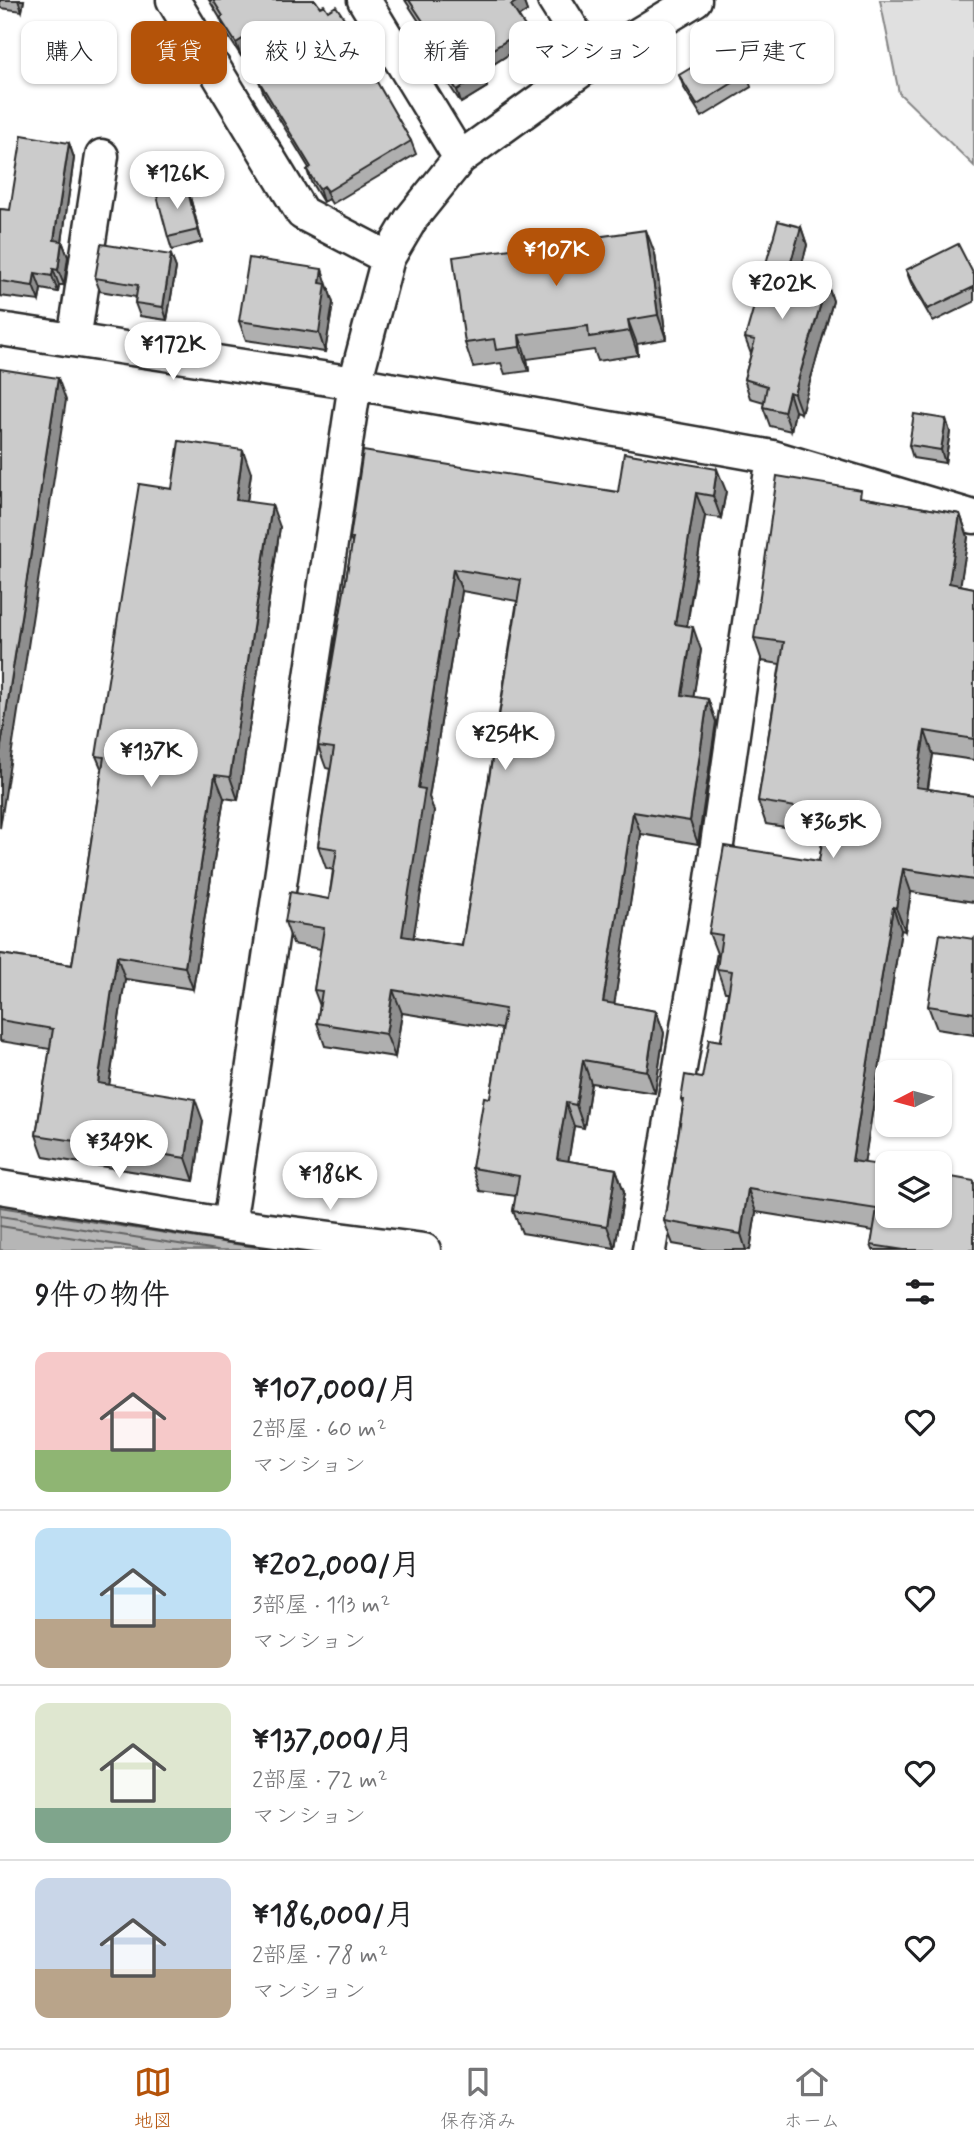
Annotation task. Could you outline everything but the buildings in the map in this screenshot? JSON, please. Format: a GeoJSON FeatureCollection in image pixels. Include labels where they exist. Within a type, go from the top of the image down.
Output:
{"type":"FeatureCollection","features":[{"type":"Feature","properties":{"kind":"street"},"geometry":{"type":"LineString","coordinates":[[173,0],[302,213],[388,258]]}},
{"type":"Feature","properties":{"kind":"street"},"geometry":{"type":"LineString","coordinates":[[364,0],[460,158]]}},
{"type":"Feature","properties":{"kind":"street"},"geometry":{"type":"LineString","coordinates":[[555,0],[568,21]]}},
{"type":"Feature","properties":{"kind":"street"},"geometry":{"type":"LineString","coordinates":[[660,21],[695,0]]}},
{"type":"Feature","properties":{"kind":"street"},"geometry":{"type":"LineString","coordinates":[[229,1225],[355,383],[388,258],[411,219],[460,158],[563,84]]}},
{"type":"Feature","properties":{"kind":"street"},"geometry":{"type":"LineString","coordinates":[[74,340],[102,156]]}},
{"type":"Feature","properties":{"kind":"street"},"geometry":{"type":"LineString","coordinates":[[0,329],[355,383],[773,457],[974,517]]}},
{"type":"Feature","properties":{"kind":"street"},"geometry":{"type":"LineString","coordinates":[[649,1250],[711,886],[773,457]]}},
{"type":"Feature","properties":{"kind":"street"},"geometry":{"type":"LineString","coordinates":[[0,1187],[229,1225],[424,1250]]}},
{"type":"Feature","properties":{"kind":"shaded area"},"geometry":{"type":"Polygon","coordinates":[[[880,0],[974,0],[974,166],[899,93],[880,0]]]}},
{"type":"Feature","properties":{"kind":"water"},"geometry":{"type":"Polygon","coordinates":[[[0,1200],[317,1250],[0,1250],[0,1200]]]}}]}
